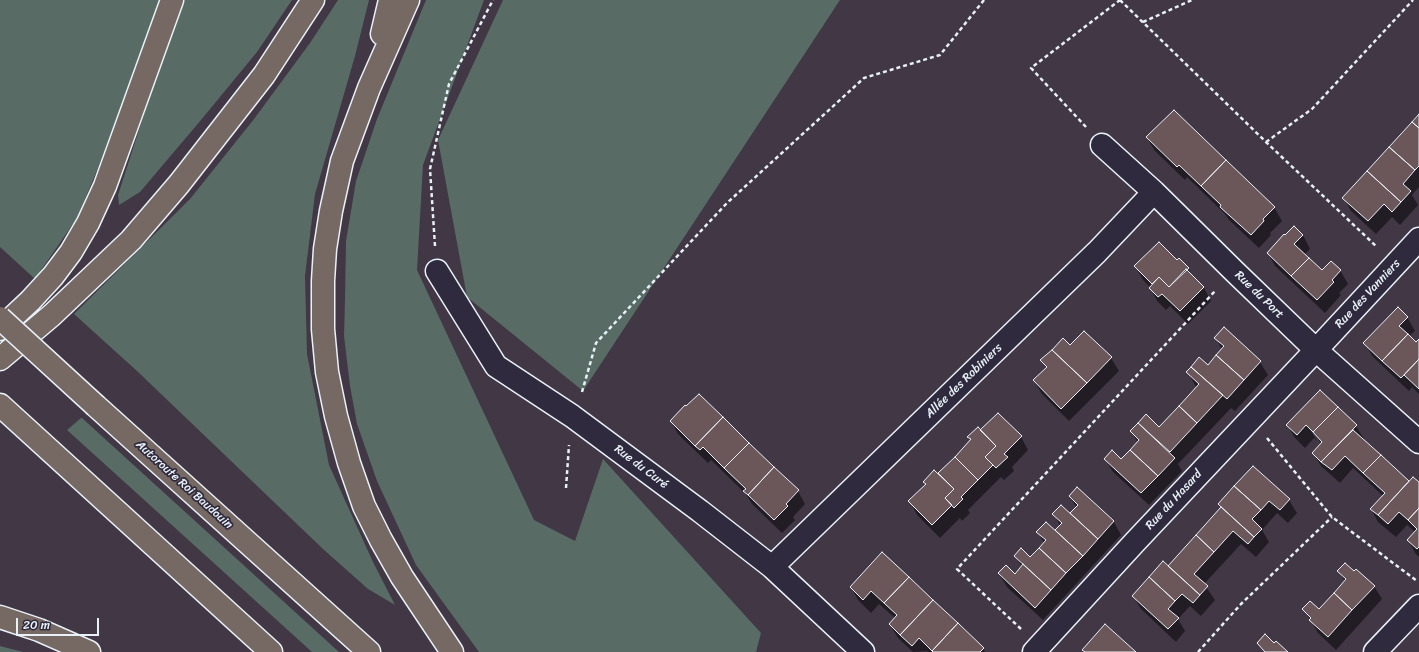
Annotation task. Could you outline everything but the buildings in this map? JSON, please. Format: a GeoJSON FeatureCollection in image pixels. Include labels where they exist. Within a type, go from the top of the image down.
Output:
{"type":"FeatureCollection","features":[{"type":"Feature","properties":{"kind":"highway"},"geometry":{"type":"LineString","coordinates":[[0,329],[30,301],[53,276],[71,252],[88,223],[105,186],[172,0]]}},
{"type":"Feature","properties":{"kind":"highway"},"geometry":{"type":"LineString","coordinates":[[0,359],[58,310],[136,234],[179,184],[264,75],[313,0]]}},
{"type":"Feature","properties":{"kind":"highway"},"geometry":{"type":"LineString","coordinates":[[369,88],[390,0]]}},
{"type":"Feature","properties":{"kind":"highway"},"geometry":{"type":"LineString","coordinates":[[408,0],[369,88],[342,162],[328,231],[323,281],[323,330],[327,372],[336,416],[345,450],[364,506],[402,577],[452,652]]}},
{"type":"Feature","properties":{"kind":"highway","name":"Autoroute Roi Baudouin"},"geometry":{"type":"LineString","coordinates":[[0,318],[369,652]]}},
{"type":"Feature","properties":{"kind":"highway"},"geometry":{"type":"LineString","coordinates":[[0,404],[271,652]]}},
{"type":"Feature","properties":{"kind":"highway"},"geometry":{"type":"LineString","coordinates":[[0,617],[39,630],[88,652]]}},
{"type":"Feature","properties":{"kind":"highway"},"geometry":{"type":"LineString","coordinates":[[0,632],[88,652]]}},
{"type":"Feature","properties":{"kind":"street","name":"Rue du Port"},"geometry":{"type":"LineString","coordinates":[[1102,145],[1154,192],[1316,350],[1419,442]]}},
{"type":"Feature","properties":{"kind":"street","name":"Allée des Robiniers"},"geometry":{"type":"LineString","coordinates":[[772,567],[1097,252],[1154,192]]}},
{"type":"Feature","properties":{"kind":"street","name":"Rue des Vanniers"},"geometry":{"type":"LineString","coordinates":[[1316,350],[1419,239]]}},
{"type":"Feature","properties":{"kind":"street","name":"Rue du Curé"},"geometry":{"type":"LineString","coordinates":[[437,270],[496,366],[572,416],[700,511],[772,567],[864,652]]}},
{"type":"Feature","properties":{"kind":"street","name":"Rue du Hasard"},"geometry":{"type":"LineString","coordinates":[[1036,649],[1316,350]]}},
{"type":"Feature","properties":{"kind":"street"},"geometry":{"type":"LineString","coordinates":[[1375,652],[1419,606]]}},
{"type":"Feature","properties":{"kind":"path"},"geometry":{"type":"LineString","coordinates":[[437,270],[430,169],[449,84],[493,0]]}},
{"type":"Feature","properties":{"kind":"path"},"geometry":{"type":"LineString","coordinates":[[566,488],[572,416],[583,391],[596,343],[727,203],[864,78],[940,55],[984,0]]}},
{"type":"Feature","properties":{"kind":"path"},"geometry":{"type":"LineString","coordinates":[[1102,145],[1031,68],[1120,0],[1266,142],[1396,264]]}},
{"type":"Feature","properties":{"kind":"path"},"geometry":{"type":"LineString","coordinates":[[1143,22],[1192,0]]}},
{"type":"Feature","properties":{"kind":"path"},"geometry":{"type":"LineString","coordinates":[[1266,142],[1312,109],[1413,0]]}},
{"type":"Feature","properties":{"kind":"path"},"geometry":{"type":"LineString","coordinates":[[1036,649],[957,569],[1234,271]]}},
{"type":"Feature","properties":{"kind":"path"},"geometry":{"type":"LineString","coordinates":[[1251,419],[1332,517],[1419,583]]}},
{"type":"Feature","properties":{"kind":"path"},"geometry":{"type":"LineString","coordinates":[[1198,652],[1241,604],[1332,517]]}},
{"type":"Feature","properties":{"kind":"green space"},"geometry":{"type":"Polygon","coordinates":[[[0,0],[160,0],[98,168],[77,218],[35,279],[0,247],[0,0]]]}},
{"type":"Feature","properties":{"kind":"green space"},"geometry":{"type":"Polygon","coordinates":[[[183,0],[292,0],[257,52],[201,120],[140,192],[119,205],[118,195],[158,70],[183,0]]]}},
{"type":"Feature","properties":{"kind":"green space"},"geometry":{"type":"Polygon","coordinates":[[[338,0],[369,0],[355,56],[315,194],[305,276],[307,354],[329,465],[373,562],[395,605],[368,589],[323,549],[137,371],[74,314],[190,199],[254,119],[310,43],[338,0]]]}},
{"type":"Feature","properties":{"kind":"green space"},"geometry":{"type":"Polygon","coordinates":[[[426,0],[484,0],[423,165],[417,270],[534,520],[575,541],[603,459],[761,633],[756,652],[479,652],[416,565],[377,481],[357,424],[350,386],[344,336],[346,241],[356,181],[377,119],[426,0]]]}},
{"type":"Feature","properties":{"kind":"green space"},"geometry":{"type":"Polygon","coordinates":[[[503,0],[840,0],[583,391],[467,297],[438,140],[503,0]]]}},
{"type":"Feature","properties":{"kind":"green space"},"geometry":{"type":"Polygon","coordinates":[[[81,418],[339,652],[312,652],[67,430],[81,418]]]}},
{"type":"Feature","properties":{"kind":"green space"},"geometry":{"type":"Polygon","coordinates":[[[0,646],[23,652],[0,652],[0,646]]]}}]}
